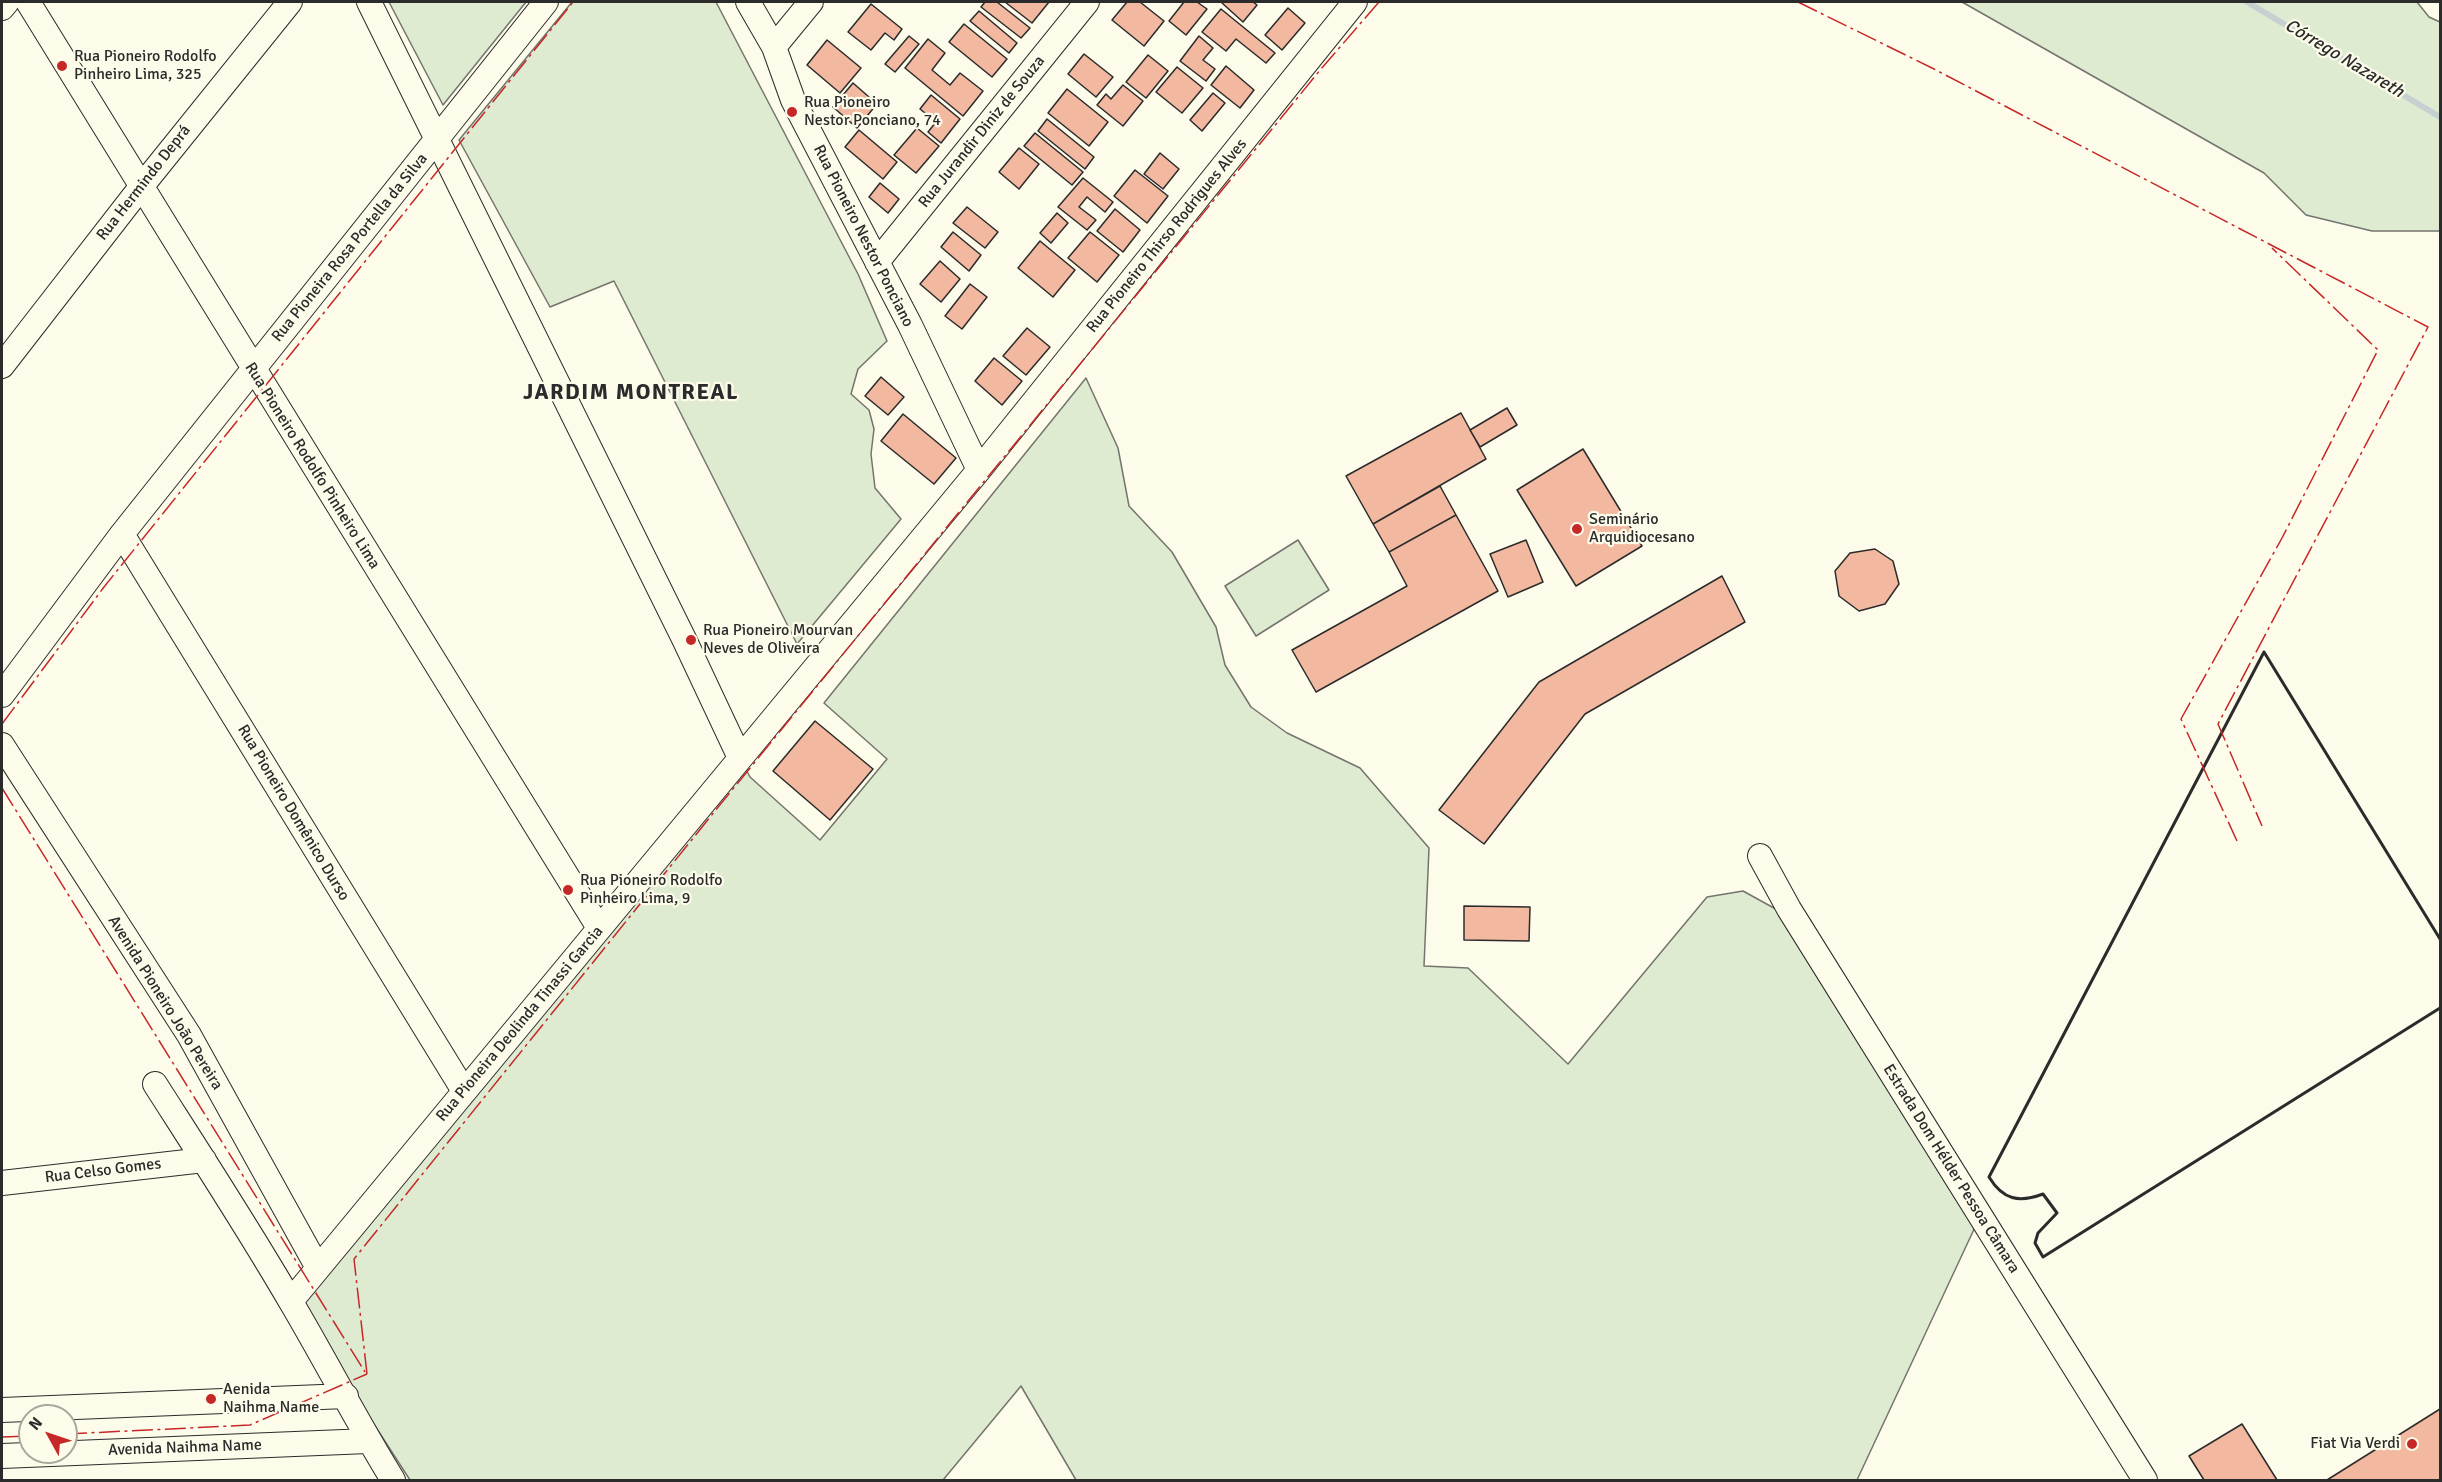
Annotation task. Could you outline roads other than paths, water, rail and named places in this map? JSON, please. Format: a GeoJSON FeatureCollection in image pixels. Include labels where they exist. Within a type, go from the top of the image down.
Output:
{"type":"FeatureCollection","features":[{"type":"Feature","properties":{"kind":"street"},"geometry":{"type":"LineString","coordinates":[[2,8],[7,2]]}},
{"type":"Feature","properties":{"kind":"street","name":"Rua Pioneiro Rodolfo Pinheiro Lima"},"geometry":{"type":"LineString","coordinates":[[28,2],[599,928]]}},
{"type":"Feature","properties":{"kind":"street","name":"Rua Hermindo Deprá"},"geometry":{"type":"LineString","coordinates":[[2,366],[141,187],[290,2]]}},
{"type":"Feature","properties":{"kind":"street"},"geometry":{"type":"LineString","coordinates":[[369,2],[740,758]]}},
{"type":"Feature","properties":{"kind":"street","name":"Rua Pioneira Rosa Portella da Silva"},"geometry":{"type":"LineString","coordinates":[[2,695],[122,534],[546,2]]}},
{"type":"Feature","properties":{"kind":"street","name":"Rua Pioneiro Nestor Ponciano"},"geometry":{"type":"LineString","coordinates":[[748,2],[774,47],[793,100],[877,262],[979,470]]}},
{"type":"Feature","properties":{"kind":"street"},"geometry":{"type":"LineString","coordinates":[[774,47],[811,2]]}},
{"type":"Feature","properties":{"kind":"street","name":"Rua Jurandir Diniz de Souza"},"geometry":{"type":"LineString","coordinates":[[877,262],[1087,2]]}},
{"type":"Feature","properties":{"kind":"street","name":"Rua Pioneiro Thirso Rodrigues Alves"},"geometry":{"type":"LineString","coordinates":[[979,470],[1355,2]]}},
{"type":"Feature","properties":{"kind":"street","name":"Rua Pioneira Deolinda Tinassi Garcia"},"geometry":{"type":"LineString","coordinates":[[291,1301],[979,470]]}},
{"type":"Feature","properties":{"kind":"street","name":"Rua Pioneiro Domênico Durso"},"geometry":{"type":"LineString","coordinates":[[122,534],[464,1091]]}},
{"type":"Feature","properties":{"kind":"street","name":"Avenida Pioneiro João Pereira"},"geometry":{"type":"LineString","coordinates":[[2,745],[189,1035],[318,1268]]}},
{"type":"Feature","properties":{"kind":"street","name":"Estrada Dom Hélder Pessoa Câmara"},"geometry":{"type":"LineString","coordinates":[[1760,856],[1789,909],[2145,1480]]}},
{"type":"Feature","properties":{"kind":"street"},"geometry":{"type":"LineString","coordinates":[[155,1084],[291,1301],[346,1396],[368,1441],[393,1480]]}},
{"type":"Feature","properties":{"kind":"street","name":"Rua Celso Gomes"},"geometry":{"type":"LineString","coordinates":[[2,1183],[204,1160]]}},
{"type":"Feature","properties":{"kind":"street"},"geometry":{"type":"LineString","coordinates":[[2,1410],[346,1396]]}},
{"type":"Feature","properties":{"kind":"street","name":"Avenida Naihma Name"},"geometry":{"type":"LineString","coordinates":[[2,1455],[368,1441]]}},
{"type":"Feature","properties":{"kind":"waterway","name":"Córrego Nazareth"},"geometry":{"type":"LineString","coordinates":[[2247,2],[2440,117]]}},
{"type":"Feature","properties":{"kind":"place","name":"Rua Pioneiro Rodolfo Pinheiro Lima, 325"},"geometry":{"type":"Point","coordinates":[62,66]}},
{"type":"Feature","properties":{"kind":"place","name":"Rua Pioneiro Nestor Ponciano, 74"},"geometry":{"type":"Point","coordinates":[792,112]}},
{"type":"Feature","properties":{"kind":"place","name":"Seminário Arquidiocesano"},"geometry":{"type":"Point","coordinates":[1577,529]}},
{"type":"Feature","properties":{"kind":"place","name":"Rua Pioneiro Mourvan Neves de Oliveira"},"geometry":{"type":"Point","coordinates":[691,640]}},
{"type":"Feature","properties":{"kind":"place","name":"Rua Pioneiro Rodolfo Pinheiro Lima, 9"},"geometry":{"type":"Point","coordinates":[568,890]}},
{"type":"Feature","properties":{"kind":"place","name":"Aenida Naihma Name"},"geometry":{"type":"Point","coordinates":[211,1399]}},
{"type":"Feature","properties":{"kind":"place","name":"Fiat Via Verdi"},"geometry":{"type":"Point","coordinates":[2412,1444]}},
{"type":"Feature","properties":{"kind":"district","name":"JARDIM MONTREAL"},"geometry":{"type":"Point","coordinates":[631,393]}}]}
